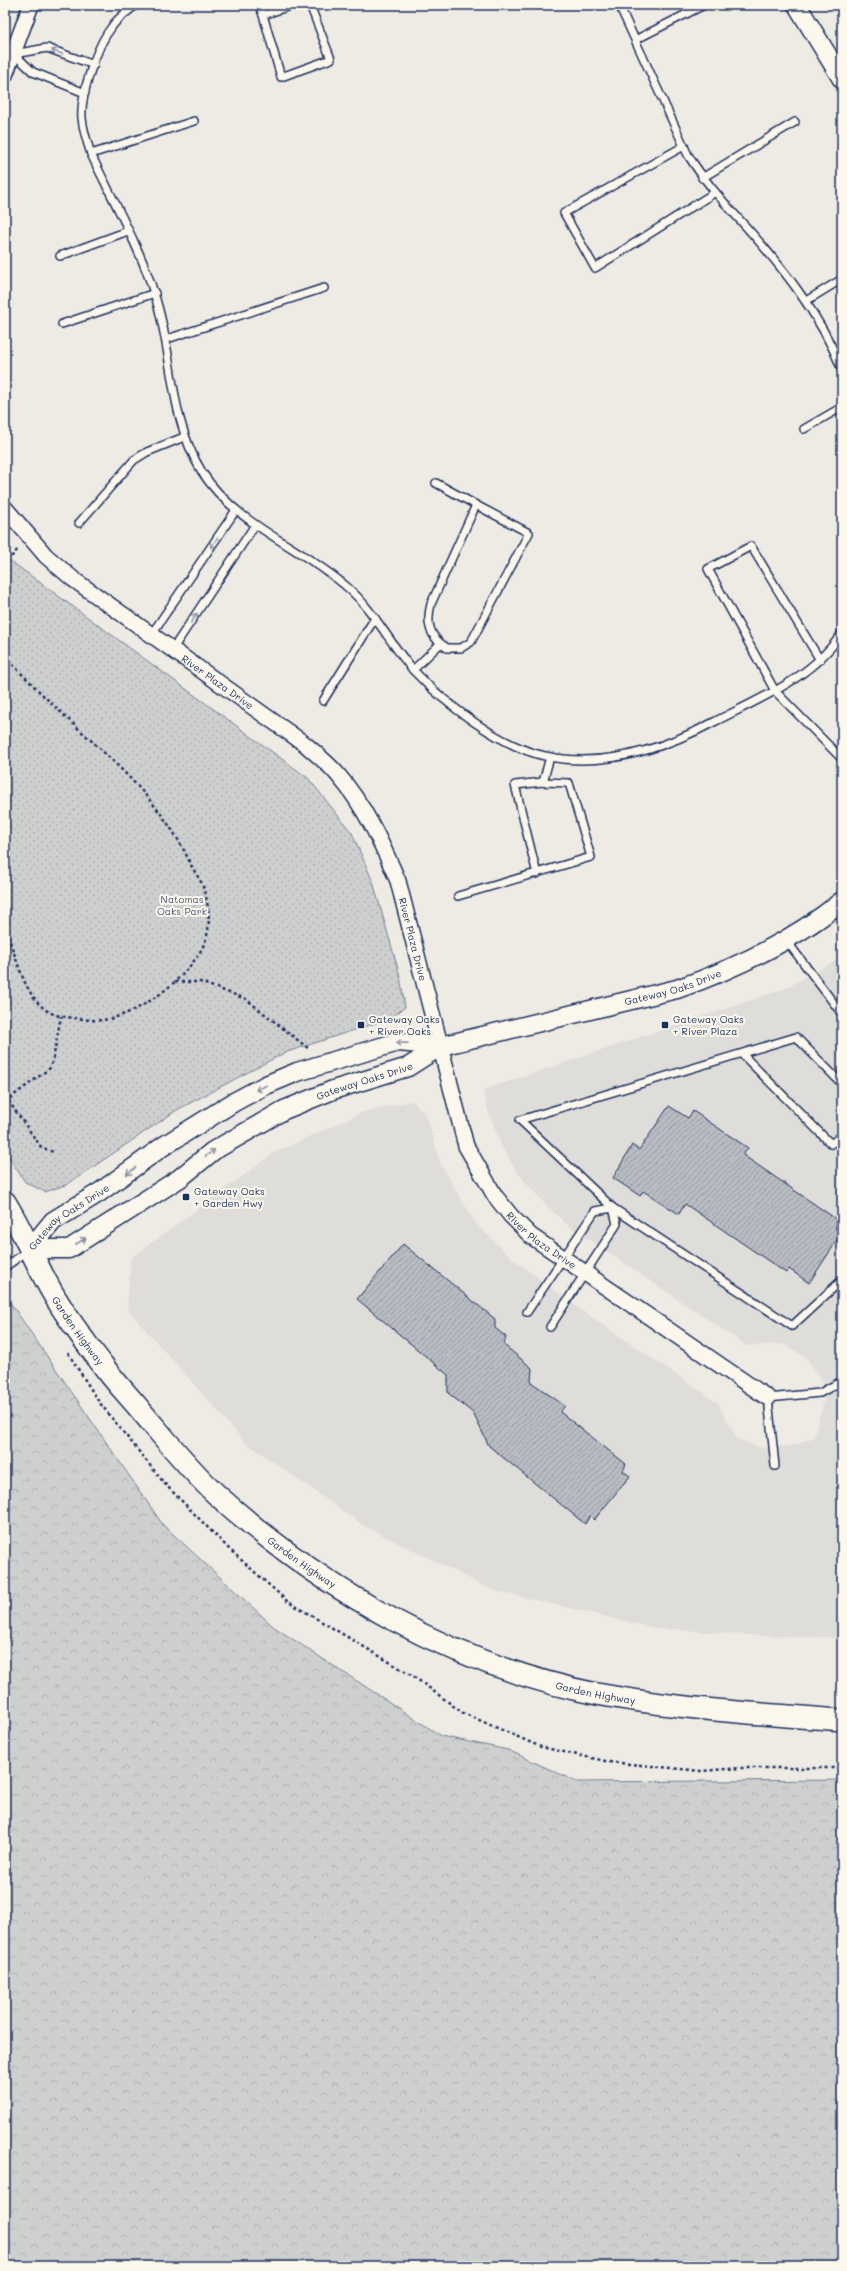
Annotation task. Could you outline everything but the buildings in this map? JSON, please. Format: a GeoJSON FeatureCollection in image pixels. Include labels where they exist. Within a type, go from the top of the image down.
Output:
{"type":"FeatureCollection","features":[{"type":"Feature","properties":{"kind":"main road","name":"Garden Highway"},"geometry":{"type":"LineString","coordinates":[[5,1202],[47,1284],[103,1366],[178,1454],[214,1492],[253,1526],[324,1578],[386,1615],[441,1644],[545,1681],[595,1693],[671,1706],[842,1720]]}},
{"type":"Feature","properties":{"kind":"main road","name":"Garden Highway"},"geometry":{"type":"LineString","coordinates":[[741,1712],[842,1707]]}},
{"type":"Feature","properties":{"kind":"street"},"geometry":{"type":"LineString","coordinates":[[5,75],[9,52],[31,5]]}},
{"type":"Feature","properties":{"kind":"street"},"geometry":{"type":"LineString","coordinates":[[797,5],[842,79]]}},
{"type":"Feature","properties":{"kind":"street","name":"River Plaza Drive"},"geometry":{"type":"LineString","coordinates":[[5,508],[46,556],[73,579],[305,744],[338,775],[363,810],[381,842],[398,881],[466,1146],[480,1172],[511,1216],[531,1236],[768,1398]]}},
{"type":"Feature","properties":{"kind":"street","name":"Gateway Oaks Drive"},"geometry":{"type":"LineString","coordinates":[[30,1249],[69,1249],[180,1178],[213,1151],[284,1110],[333,1090],[408,1067],[441,1046],[677,989],[741,964],[786,940],[842,901]]}},
{"type":"Feature","properties":{"kind":"street","name":"Gateway Oaks Drive"},"geometry":{"type":"LineString","coordinates":[[30,1249],[53,1221],[124,1176],[162,1147],[234,1102],[266,1085],[297,1072],[398,1042],[441,1046]]}},
{"type":"Feature","properties":{"kind":"lane"},"geometry":{"type":"LineString","coordinates":[[136,5],[121,16],[111,28],[99,48],[82,103],[82,118],[86,140],[91,154],[128,231],[155,293],[167,339],[175,405],[184,437],[203,473],[215,490],[236,510],[255,525],[336,578],[350,590],[375,618],[391,642],[413,670],[433,690],[467,717],[516,745],[550,757],[585,759],[632,755],[666,745],[793,681],[820,660],[842,633]]}},
{"type":"Feature","properties":{"kind":"lane"},"geometry":{"type":"LineString","coordinates":[[259,5],[281,77],[331,59],[310,5]]}},
{"type":"Feature","properties":{"kind":"lane"},"geometry":{"type":"LineString","coordinates":[[263,15],[292,5]]}},
{"type":"Feature","properties":{"kind":"lane"},"geometry":{"type":"LineString","coordinates":[[619,5],[637,39],[684,146],[702,178],[774,259],[806,301],[842,370]]}},
{"type":"Feature","properties":{"kind":"lane"},"geometry":{"type":"LineString","coordinates":[[637,39],[704,5]]}},
{"type":"Feature","properties":{"kind":"lane"},"geometry":{"type":"LineString","coordinates":[[9,52],[47,48],[94,65]]}},
{"type":"Feature","properties":{"kind":"lane"},"geometry":{"type":"LineString","coordinates":[[9,52],[33,72],[86,92]]}},
{"type":"Feature","properties":{"kind":"lane"},"geometry":{"type":"LineString","coordinates":[[91,154],[194,121]]}},
{"type":"Feature","properties":{"kind":"lane"},"geometry":{"type":"LineString","coordinates":[[702,178],[795,122]]}},
{"type":"Feature","properties":{"kind":"lane"},"geometry":{"type":"LineString","coordinates":[[684,146],[564,213],[595,268],[714,193]]}},
{"type":"Feature","properties":{"kind":"lane"},"geometry":{"type":"LineString","coordinates":[[60,256],[128,231]]}},
{"type":"Feature","properties":{"kind":"lane"},"geometry":{"type":"LineString","coordinates":[[806,301],[842,279]]}},
{"type":"Feature","properties":{"kind":"lane"},"geometry":{"type":"LineString","coordinates":[[167,339],[324,288]]}},
{"type":"Feature","properties":{"kind":"lane"},"geometry":{"type":"LineString","coordinates":[[62,324],[155,293]]}},
{"type":"Feature","properties":{"kind":"lane"},"geometry":{"type":"LineString","coordinates":[[804,429],[842,407]]}},
{"type":"Feature","properties":{"kind":"lane"},"geometry":{"type":"LineString","coordinates":[[79,523],[134,460],[147,452],[184,437]]}},
{"type":"Feature","properties":{"kind":"lane"},"geometry":{"type":"LineString","coordinates":[[436,483],[529,533],[471,642],[461,648],[454,649],[440,644],[432,634],[428,617],[431,604],[476,505]]}},
{"type":"Feature","properties":{"kind":"lane"},"geometry":{"type":"LineString","coordinates":[[151,635],[236,510]]}},
{"type":"Feature","properties":{"kind":"lane"},"geometry":{"type":"LineString","coordinates":[[172,650],[255,525]]}},
{"type":"Feature","properties":{"kind":"lane"},"geometry":{"type":"LineString","coordinates":[[820,660],[751,546],[708,569],[774,691],[842,759]]}},
{"type":"Feature","properties":{"kind":"lane"},"geometry":{"type":"LineString","coordinates":[[323,701],[375,618]]}},
{"type":"Feature","properties":{"kind":"lane"},"geometry":{"type":"LineString","coordinates":[[413,670],[440,644]]}},
{"type":"Feature","properties":{"kind":"lane"},"geometry":{"type":"LineString","coordinates":[[543,782],[550,757]]}},
{"type":"Feature","properties":{"kind":"lane"},"geometry":{"type":"LineString","coordinates":[[458,896],[536,874],[591,857],[569,783],[543,782],[515,785],[536,874]]}},
{"type":"Feature","properties":{"kind":"lane"},"geometry":{"type":"LineString","coordinates":[[786,940],[842,1014]]}},
{"type":"Feature","properties":{"kind":"lane"},"geometry":{"type":"LineString","coordinates":[[842,1084],[796,1037],[520,1120],[613,1208],[792,1326],[842,1280]]}},
{"type":"Feature","properties":{"kind":"lane"},"geometry":{"type":"LineString","coordinates":[[742,1054],[831,1144],[842,1135]]}},
{"type":"Feature","properties":{"kind":"lane"},"geometry":{"type":"LineString","coordinates":[[527,1312],[595,1211],[613,1208]]}},
{"type":"Feature","properties":{"kind":"lane"},"geometry":{"type":"LineString","coordinates":[[550,1327],[616,1224],[613,1208]]}},
{"type":"Feature","properties":{"kind":"lane"},"geometry":{"type":"LineString","coordinates":[[5,1267],[30,1249]]}},
{"type":"Feature","properties":{"kind":"lane"},"geometry":{"type":"LineString","coordinates":[[776,1466],[770,1434],[768,1398],[820,1393],[842,1381]]}},
{"type":"Feature","properties":{"kind":"path"},"geometry":{"type":"LineString","coordinates":[[5,930],[30,990],[45,1009],[50,1013],[61,1016],[103,1020],[150,1002],[175,982],[201,950],[206,940],[208,926],[204,890],[187,853],[143,792],[54,707],[6,657]]}},
{"type":"Feature","properties":{"kind":"path"},"geometry":{"type":"LineString","coordinates":[[175,982],[200,982],[246,999],[309,1049]]}},
{"type":"Feature","properties":{"kind":"path"},"geometry":{"type":"LineString","coordinates":[[6,1101],[50,1068],[53,1060],[61,1016]]}},
{"type":"Feature","properties":{"kind":"path"},"geometry":{"type":"LineString","coordinates":[[5,1096],[6,1101],[41,1147],[52,1152]]}},
{"type":"Feature","properties":{"kind":"shaded area"},"geometry":{"type":"Polygon","coordinates":[[[842,957],[842,1638],[763,1636],[653,1628],[492,1590],[364,1526],[245,1442],[127,1309],[131,1258],[274,1153],[363,1112],[412,1101],[426,1114],[441,1165],[476,1224],[514,1260],[584,1312],[718,1403],[737,1439],[762,1448],[795,1445],[814,1437],[827,1390],[806,1357],[783,1344],[747,1346],[566,1224],[544,1203],[517,1172],[502,1147],[488,1111],[483,1090],[784,989],[842,957]]]}},
{"type":"Feature","properties":{"kind":"green space","name":"Natomas Oaks Park"},"geometry":{"type":"Polygon","coordinates":[[[9,560],[308,778],[352,833],[373,882],[400,976],[405,1007],[391,1018],[284,1053],[177,1110],[68,1184],[45,1192],[25,1182],[5,1151],[5,562],[9,560]]]}},
{"type":"Feature","properties":{"kind":"green space"},"geometry":{"type":"Polygon","coordinates":[[[5,1295],[163,1525],[274,1627],[441,1736],[508,1750],[577,1782],[842,1780],[842,2266],[5,2266],[5,1295]]]}},
{"type":"Feature","properties":{"kind":"place","name":"Gateway Oaks + River Oaks"},"geometry":{"type":"Point","coordinates":[361,1025]}},
{"type":"Feature","properties":{"kind":"place","name":"Gateway Oaks + River Plaza"},"geometry":{"type":"Point","coordinates":[665,1025]}},
{"type":"Feature","properties":{"kind":"place","name":"Gateway Oaks + Garden Hwy"},"geometry":{"type":"Point","coordinates":[186,1197]}}]}
